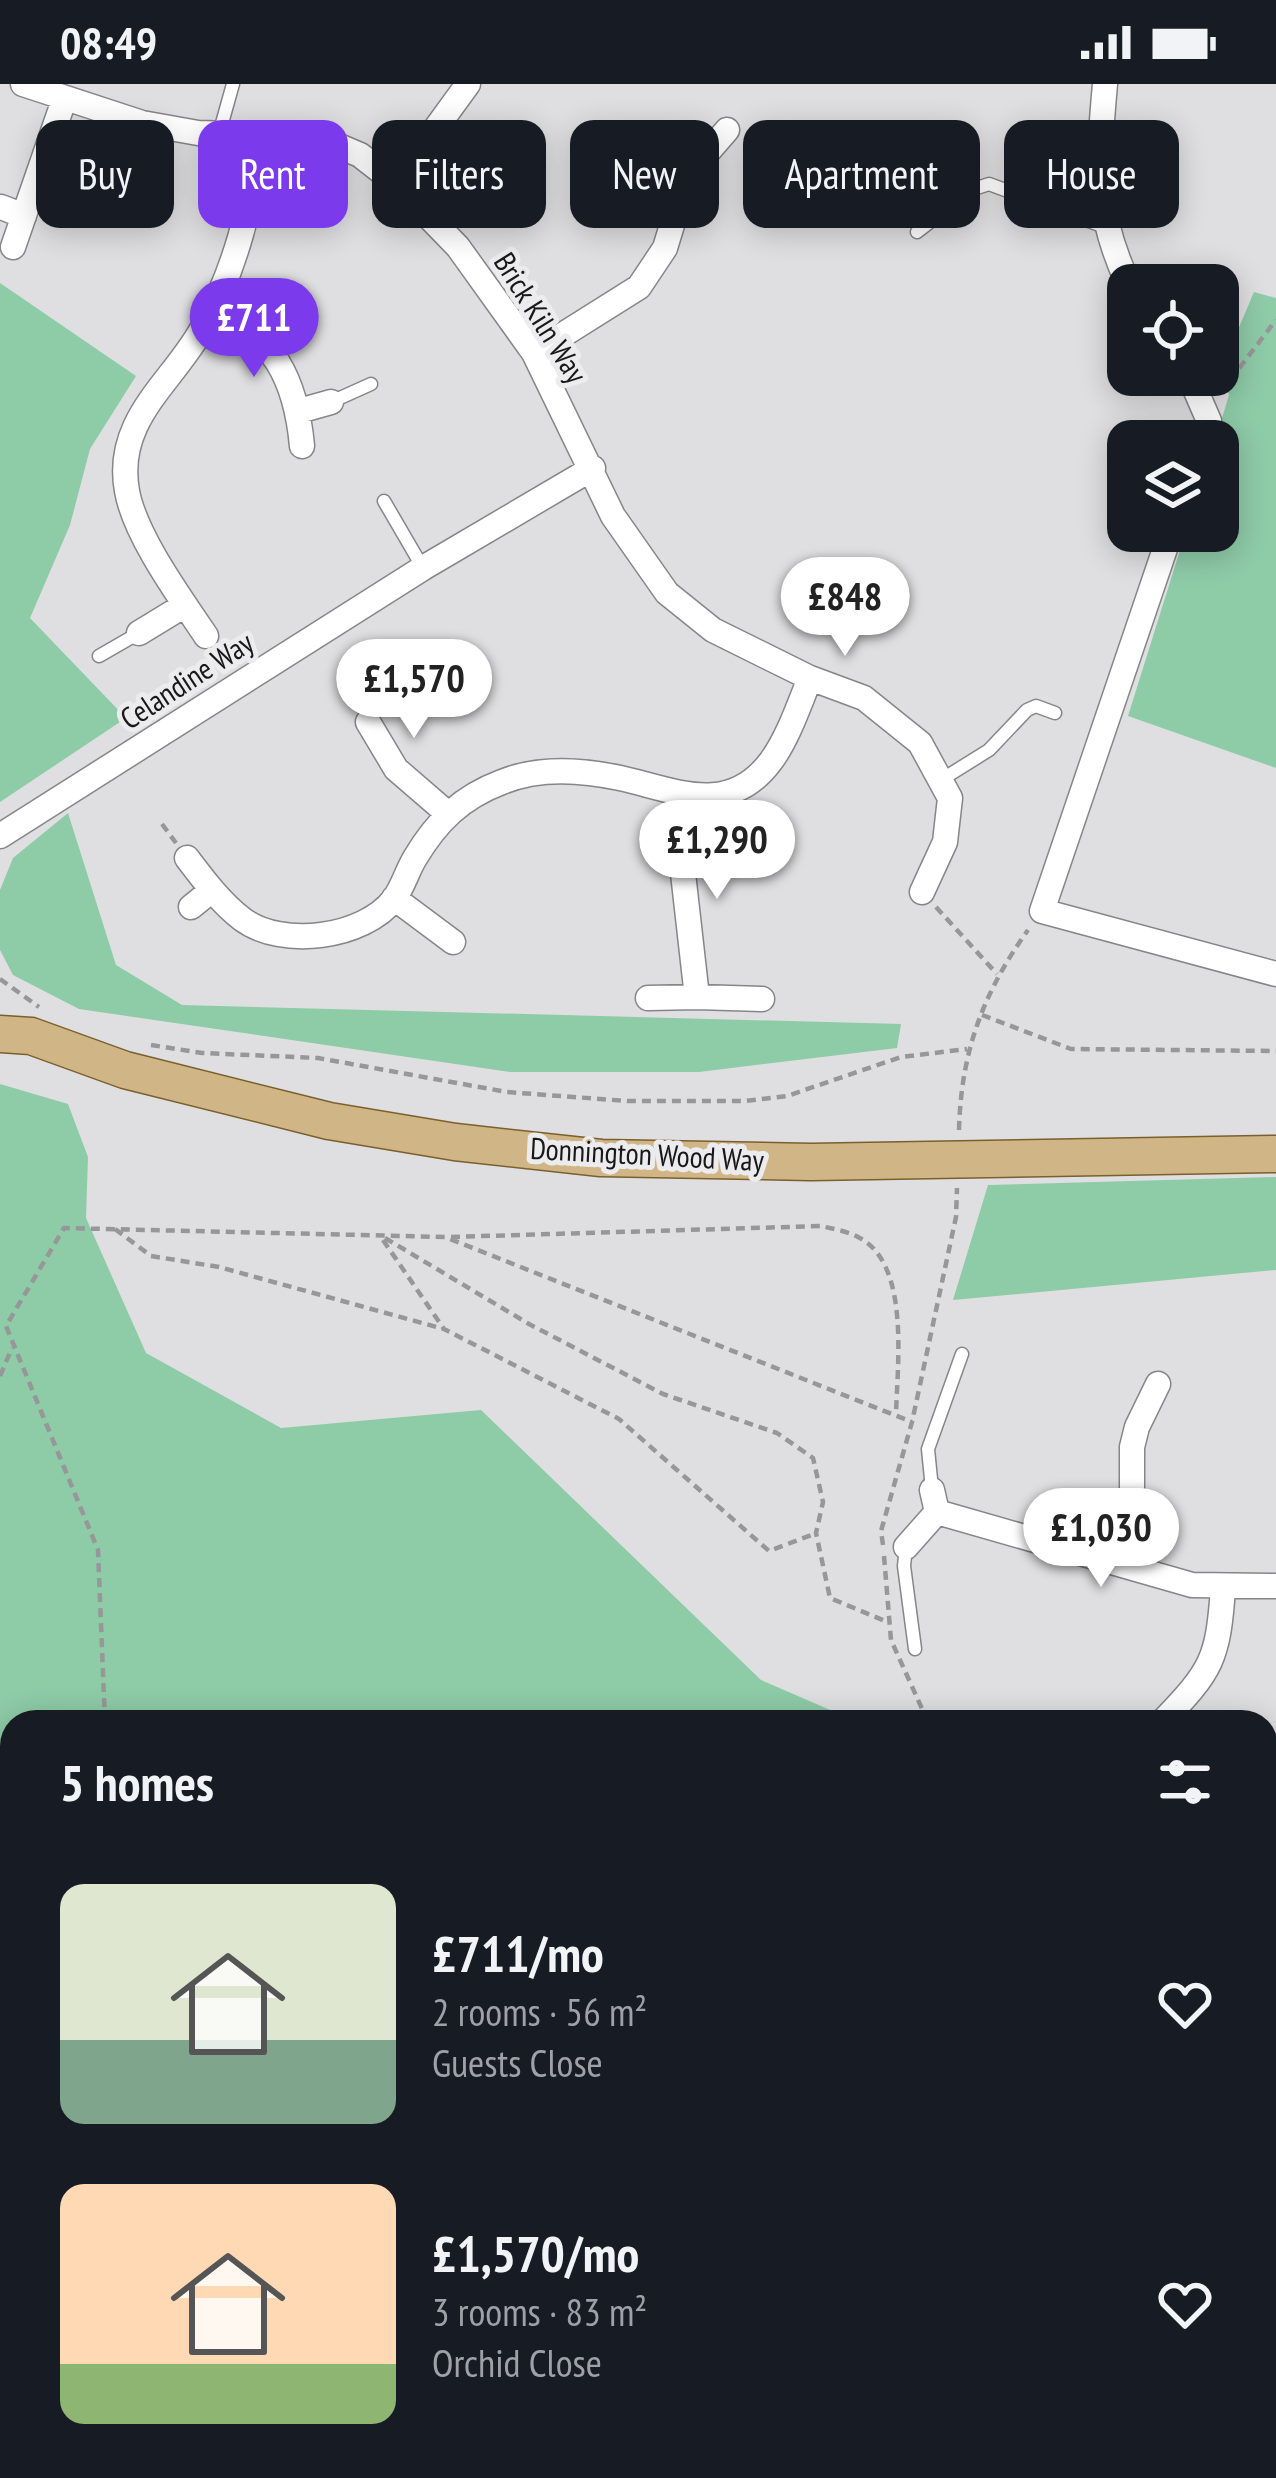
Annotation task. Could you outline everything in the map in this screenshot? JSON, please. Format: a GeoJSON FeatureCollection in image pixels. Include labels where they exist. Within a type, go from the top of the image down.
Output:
{"type":"FeatureCollection","features":[{"type":"Feature","properties":{"kind":"main road","name":"Donnington Wood Way"},"geometry":{"type":"LineString","coordinates":[[0,1009],[28,1028],[125,1070],[329,1121],[455,1142],[601,1158],[812,1162],[1276,1154]]}},
{"type":"Feature","properties":{"kind":"street","name":"Brick Kiln Way"},"geometry":{"type":"LineString","coordinates":[[23,84],[142,123],[198,131]]}},
{"type":"Feature","properties":{"kind":"street"},"geometry":{"type":"LineString","coordinates":[[441,120],[467,84]]}},
{"type":"Feature","properties":{"kind":"street"},"geometry":{"type":"LineString","coordinates":[[1102,120],[1105,84]]}},
{"type":"Feature","properties":{"kind":"street"},"geometry":{"type":"LineString","coordinates":[[13,247],[13,212],[64,100]]}},
{"type":"Feature","properties":{"kind":"street"},"geometry":{"type":"LineString","coordinates":[[533,353],[639,287],[665,248],[687,176],[727,130]]}},
{"type":"Feature","properties":{"kind":"street"},"geometry":{"type":"LineString","coordinates":[[206,636],[138,522],[127,491],[127,463],[135,424],[146,402],[200,333],[242,228]]}},
{"type":"Feature","properties":{"kind":"street","name":"Brick Kiln Way"},"geometry":{"type":"LineString","coordinates":[[440,228],[533,353],[613,516],[667,593],[712,629],[810,678],[864,698],[920,743],[940,780]]}},
{"type":"Feature","properties":{"kind":"street"},"geometry":{"type":"LineString","coordinates":[[1107,228],[1119,264]]}},
{"type":"Feature","properties":{"kind":"street"},"geometry":{"type":"LineString","coordinates":[[212,308],[242,322],[261,338],[284,374],[299,411],[308,454]]}},
{"type":"Feature","properties":{"kind":"street"},"geometry":{"type":"LineString","coordinates":[[1200,396],[1209,420]]}},
{"type":"Feature","properties":{"kind":"street"},"geometry":{"type":"LineString","coordinates":[[299,411],[332,402]]}},
{"type":"Feature","properties":{"kind":"street","name":"Celandine Way"},"geometry":{"type":"LineString","coordinates":[[0,836],[423,568],[592,468]]}},
{"type":"Feature","properties":{"kind":"street"},"geometry":{"type":"LineString","coordinates":[[1165,552],[1042,911],[1276,974]]}},
{"type":"Feature","properties":{"kind":"street"},"geometry":{"type":"LineString","coordinates":[[139,633],[185,604]]}},
{"type":"Feature","properties":{"kind":"street"},"geometry":{"type":"LineString","coordinates":[[187,858],[243,920],[266,931],[291,934],[357,927],[394,898],[447,813],[506,780],[548,771],[617,777],[681,796],[740,789],[775,757],[810,678]]}},
{"type":"Feature","properties":{"kind":"street"},"geometry":{"type":"LineString","coordinates":[[368,722],[396,769],[447,813]]}},
{"type":"Feature","properties":{"kind":"street"},"geometry":{"type":"LineString","coordinates":[[922,892],[945,842],[950,798],[940,780]]}},
{"type":"Feature","properties":{"kind":"street"},"geometry":{"type":"LineString","coordinates":[[681,796],[683,886],[697,997]]}},
{"type":"Feature","properties":{"kind":"street"},"geometry":{"type":"LineString","coordinates":[[191,907],[212,890]]}},
{"type":"Feature","properties":{"kind":"street"},"geometry":{"type":"LineString","coordinates":[[394,898],[447,927]]}},
{"type":"Feature","properties":{"kind":"street"},"geometry":{"type":"LineString","coordinates":[[648,998],[762,999]]}},
{"type":"Feature","properties":{"kind":"street"},"geometry":{"type":"LineString","coordinates":[[1119,1564],[1132,1517],[1132,1447],[1158,1384]]}},
{"type":"Feature","properties":{"kind":"street"},"geometry":{"type":"LineString","coordinates":[[906,1547],[934,1501],[1192,1585],[1276,1586]]}},
{"type":"Feature","properties":{"kind":"street"},"geometry":{"type":"LineString","coordinates":[[1173,1710],[1206,1676],[1215,1657],[1222,1588]]}},
{"type":"Feature","properties":{"kind":"lane"},"geometry":{"type":"LineString","coordinates":[[223,120],[233,84]]}},
{"type":"Feature","properties":{"kind":"lane"},"geometry":{"type":"LineString","coordinates":[[917,232],[971,190],[989,184],[1004,190]]}},
{"type":"Feature","properties":{"kind":"lane"},"geometry":{"type":"LineString","coordinates":[[332,402],[371,384]]}},
{"type":"Feature","properties":{"kind":"lane"},"geometry":{"type":"LineString","coordinates":[[384,501],[423,568]]}},
{"type":"Feature","properties":{"kind":"lane"},"geometry":{"type":"LineString","coordinates":[[99,656],[139,633]]}},
{"type":"Feature","properties":{"kind":"lane"},"geometry":{"type":"LineString","coordinates":[[940,780],[989,751],[1027,710],[1036,706],[1055,713]]}},
{"type":"Feature","properties":{"kind":"lane"},"geometry":{"type":"LineString","coordinates":[[934,1501],[928,1449],[962,1354]]}},
{"type":"Feature","properties":{"kind":"lane"},"geometry":{"type":"LineString","coordinates":[[906,1547],[904,1566],[915,1649]]}},
{"type":"Feature","properties":{"kind":"path"},"geometry":{"type":"LineString","coordinates":[[1204,404],[1226,388],[1276,320]]}},
{"type":"Feature","properties":{"kind":"path"},"geometry":{"type":"LineString","coordinates":[[922,892],[997,974]]}},
{"type":"Feature","properties":{"kind":"path"},"geometry":{"type":"LineString","coordinates":[[959,1132],[967,1049],[997,974],[1042,911]]}},
{"type":"Feature","properties":{"kind":"path"},"geometry":{"type":"LineString","coordinates":[[0,979],[28,1028]]}},
{"type":"Feature","properties":{"kind":"path"},"geometry":{"type":"LineString","coordinates":[[982,1015],[1071,1049],[1276,1051]]}},
{"type":"Feature","properties":{"kind":"path"},"geometry":{"type":"LineString","coordinates":[[140,1043],[202,1053],[318,1058],[507,1091],[627,1101],[745,1101],[788,1096],[901,1057],[967,1049]]}},
{"type":"Feature","properties":{"kind":"path"},"geometry":{"type":"LineString","coordinates":[[445,1237],[912,1422],[956,1217],[957,1188]]}},
{"type":"Feature","properties":{"kind":"path"},"geometry":{"type":"LineString","coordinates":[[105,1710],[98,1550],[3,1323],[64,1228],[445,1237],[821,1226],[861,1238],[881,1258],[898,1303],[896,1416]]}},
{"type":"Feature","properties":{"kind":"path"},"geometry":{"type":"LineString","coordinates":[[115,1229],[152,1256],[219,1267],[444,1329],[619,1419],[770,1551],[816,1533]]}},
{"type":"Feature","properties":{"kind":"path"},"geometry":{"type":"LineString","coordinates":[[380,1235],[444,1329]]}},
{"type":"Feature","properties":{"kind":"path"},"geometry":{"type":"LineString","coordinates":[[380,1235],[529,1324],[663,1394],[777,1433],[813,1458],[824,1502],[816,1533],[830,1598],[890,1623]]}},
{"type":"Feature","properties":{"kind":"path"},"geometry":{"type":"LineString","coordinates":[[0,1376],[14,1344]]}},
{"type":"Feature","properties":{"kind":"green space"},"geometry":{"type":"Polygon","coordinates":[[[0,283],[136,376],[90,449],[70,525],[30,618],[126,718],[0,802],[0,283]]]}},
{"type":"Feature","properties":{"kind":"green space"},"geometry":{"type":"Polygon","coordinates":[[[1254,292],[1276,298],[1276,768],[1128,716],[1179,552],[1239,552],[1239,420],[1221,420],[1229,396],[1239,396],[1239,327],[1254,292]]]}},
{"type":"Feature","properties":{"kind":"green space"},"geometry":{"type":"Polygon","coordinates":[[[68,813],[116,965],[182,1005],[901,1024],[897,1048],[699,1072],[510,1072],[79,1009],[13,975],[0,950],[0,890],[13,858],[68,813]]]}},
{"type":"Feature","properties":{"kind":"green space"},"geometry":{"type":"Polygon","coordinates":[[[0,1084],[68,1104],[88,1157],[86,1218],[146,1353],[281,1428],[481,1410],[761,1680],[830,1710],[0,1710],[0,1084]]]}},
{"type":"Feature","properties":{"kind":"green space"},"geometry":{"type":"Polygon","coordinates":[[[1276,1177],[1276,1270],[953,1300],[988,1185],[1276,1177]]]}}]}
